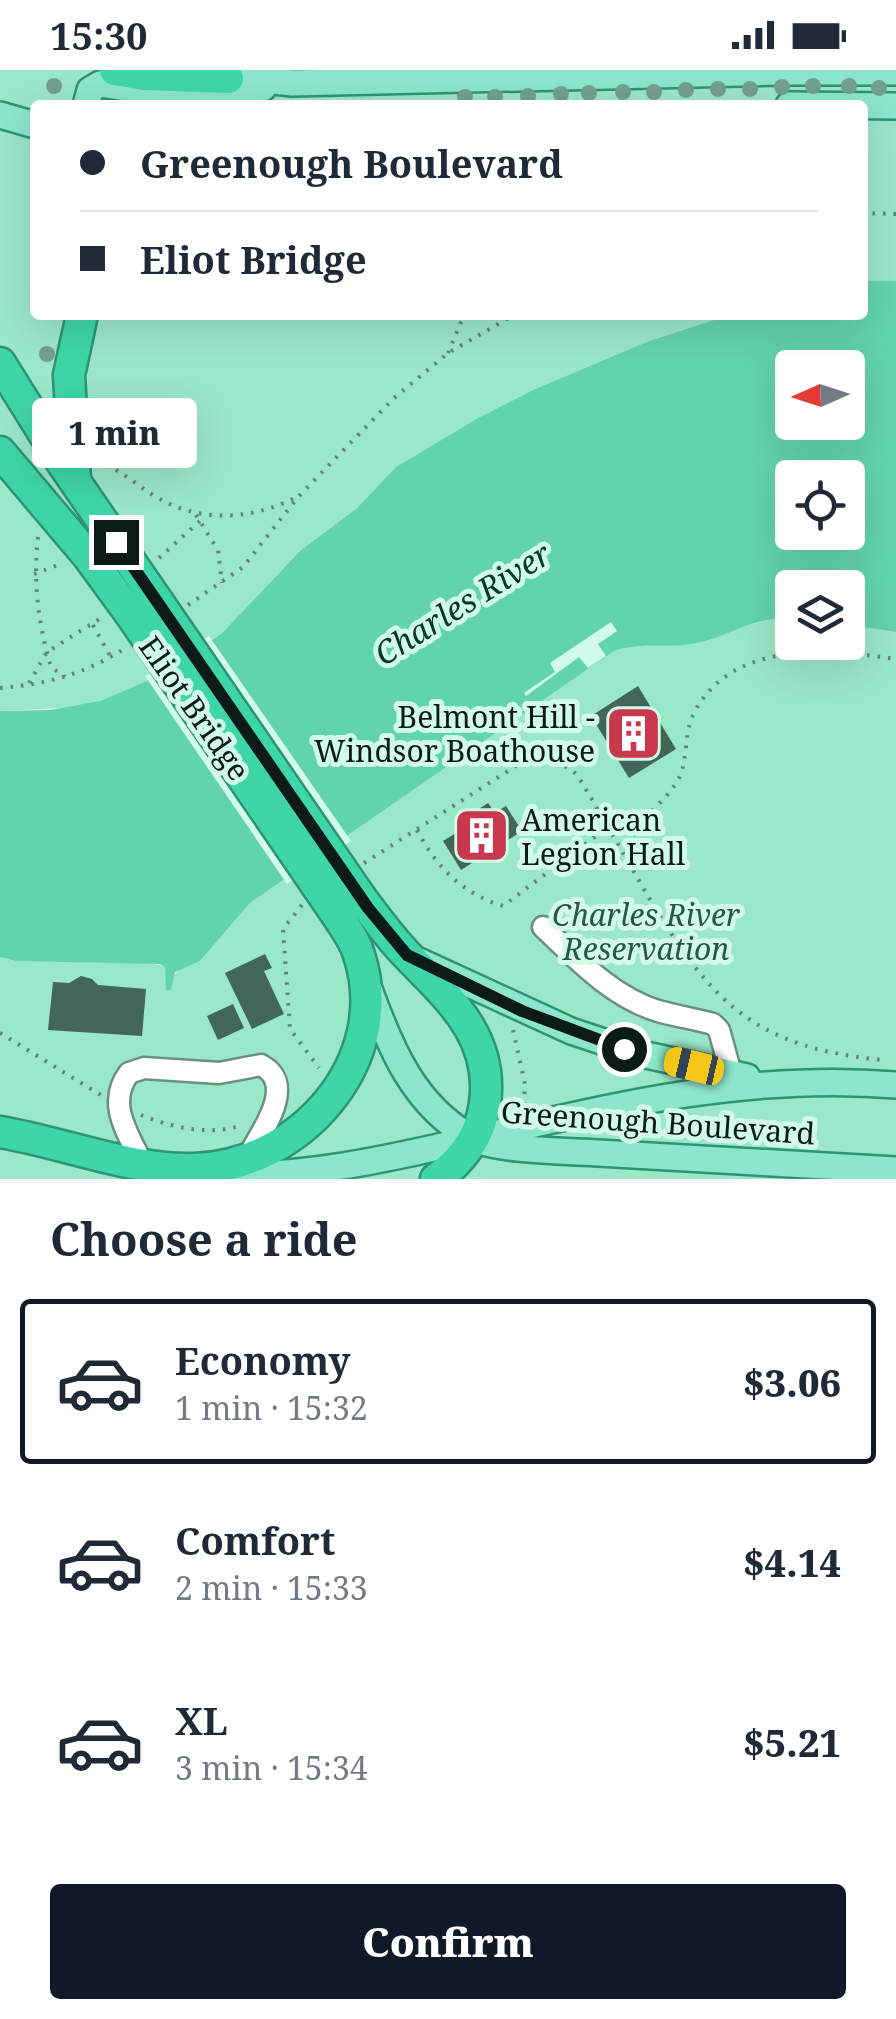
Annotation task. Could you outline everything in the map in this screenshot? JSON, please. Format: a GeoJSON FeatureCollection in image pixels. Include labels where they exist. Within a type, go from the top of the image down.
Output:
{"type":"FeatureCollection","features":[{"type":"Feature","properties":{"kind":"highway"},"geometry":{"type":"LineString","coordinates":[[115,70],[228,78]]}},
{"type":"Feature","properties":{"kind":"highway"},"geometry":{"type":"LineString","coordinates":[[75,483],[68,386],[81,320]]}},
{"type":"Feature","properties":{"kind":"highway","name":"Eliot Bridge"},"geometry":{"type":"LineString","coordinates":[[0,363],[75,483],[135,618]]}},
{"type":"Feature","properties":{"kind":"highway","name":"Eliot Bridge"},"geometry":{"type":"LineString","coordinates":[[0,452],[88,556],[350,906],[365,980]]}},
{"type":"Feature","properties":{"kind":"highway"},"geometry":{"type":"LineString","coordinates":[[350,906],[456,1004],[478,1042],[485,1069],[486,1096],[481,1122],[455,1164],[436,1179]]}},
{"type":"Feature","properties":{"kind":"highway"},"geometry":{"type":"LineString","coordinates":[[0,1132],[142,1163],[193,1169],[246,1160],[294,1134],[338,1090],[361,1044],[365,980]]}},
{"type":"Feature","properties":{"kind":"main road"},"geometry":{"type":"LineString","coordinates":[[189,70],[282,84],[896,72]]}},
{"type":"Feature","properties":{"kind":"main road"},"geometry":{"type":"LineString","coordinates":[[87,100],[90,90],[100,84],[168,97],[208,99],[282,84]]}},
{"type":"Feature","properties":{"kind":"main road"},"geometry":{"type":"LineString","coordinates":[[868,106],[896,106]]}},
{"type":"Feature","properties":{"kind":"main road"},"geometry":{"type":"LineString","coordinates":[[0,115],[30,124]]}},
{"type":"Feature","properties":{"kind":"main road","name":"Greenough Boulevard"},"geometry":{"type":"LineString","coordinates":[[407,955],[571,1031],[733,1080],[895,1081]]}},
{"type":"Feature","properties":{"kind":"main road","name":"Greenough Boulevard"},"geometry":{"type":"LineString","coordinates":[[365,980],[390,1047],[406,1076],[438,1112],[473,1139],[576,1151],[838,1167]]}},
{"type":"Feature","properties":{"kind":"main road","name":"Greenough Boulevard"},"geometry":{"type":"LineString","coordinates":[[142,1163],[211,1176],[291,1177],[368,1167],[733,1080]]}},
{"type":"Feature","properties":{"kind":"main road","name":"Greenough Boulevard"},"geometry":{"type":"LineString","coordinates":[[729,1179],[891,1164]]}},
{"type":"Feature","properties":{"kind":"lane"},"geometry":{"type":"LineString","coordinates":[[542,927],[622,995],[656,1011],[713,1024],[733,1080]]}},
{"type":"Feature","properties":{"kind":"lane"},"geometry":{"type":"LineString","coordinates":[[142,1163],[118,1105],[122,1082],[129,1073],[139,1069],[209,1074],[260,1065],[270,1071],[278,1100],[246,1160]]}},
{"type":"Feature","properties":{"kind":"path"},"geometry":{"type":"LineString","coordinates":[[868,213],[896,214]]}},
{"type":"Feature","properties":{"kind":"path"},"geometry":{"type":"LineString","coordinates":[[448,353],[462,320]]}},
{"type":"Feature","properties":{"kind":"path"},"geometry":{"type":"LineString","coordinates":[[189,605],[222,583],[258,550],[299,496],[394,398],[448,353],[505,320]]}},
{"type":"Feature","properties":{"kind":"path"},"geometry":{"type":"LineString","coordinates":[[100,464],[122,472],[165,502],[196,515],[255,512],[299,496]]}},
{"type":"Feature","properties":{"kind":"path"},"geometry":{"type":"LineString","coordinates":[[196,515],[218,550],[222,583]]}},
{"type":"Feature","properties":{"kind":"path"},"geometry":{"type":"LineString","coordinates":[[154,563],[200,522]]}},
{"type":"Feature","properties":{"kind":"path"},"geometry":{"type":"LineString","coordinates":[[38,528],[34,574],[37,606],[52,669],[65,677]]}},
{"type":"Feature","properties":{"kind":"path"},"geometry":{"type":"LineString","coordinates":[[34,574],[67,561]]}},
{"type":"Feature","properties":{"kind":"path"},"geometry":{"type":"LineString","coordinates":[[27,686],[47,652],[93,625],[135,618]]}},
{"type":"Feature","properties":{"kind":"path"},"geometry":{"type":"LineString","coordinates":[[0,688],[27,686],[88,671],[111,657],[135,618]]}},
{"type":"Feature","properties":{"kind":"path"},"geometry":{"type":"LineString","coordinates":[[93,625],[111,657]]}},
{"type":"Feature","properties":{"kind":"path"},"geometry":{"type":"LineString","coordinates":[[629,863],[631,838],[680,775],[688,731],[699,704],[732,670],[754,662],[808,653],[896,659]]}},
{"type":"Feature","properties":{"kind":"path"},"geometry":{"type":"LineString","coordinates":[[362,864],[519,764],[532,760],[556,762],[574,771],[693,968],[734,1008],[763,1027],[895,1081]]}},
{"type":"Feature","properties":{"kind":"path"},"geometry":{"type":"LineString","coordinates":[[417,830],[454,881],[480,899],[503,906],[606,824],[649,812]]}},
{"type":"Feature","properties":{"kind":"path"},"geometry":{"type":"LineString","coordinates":[[574,853],[611,856],[629,863]]}},
{"type":"Feature","properties":{"kind":"path"},"geometry":{"type":"LineString","coordinates":[[303,904],[283,929],[290,1029],[322,1072]]}},
{"type":"Feature","properties":{"kind":"path"},"geometry":{"type":"LineString","coordinates":[[518,1021],[512,1036],[525,1084],[525,1111]]}},
{"type":"Feature","properties":{"kind":"path"},"geometry":{"type":"LineString","coordinates":[[0,1033],[118,1105],[149,1119],[199,1130],[232,1129],[272,1113]]}},
{"type":"Feature","properties":{"kind":"green space"},"geometry":{"type":"Polygon","coordinates":[[[0,70],[896,70],[896,281],[868,281],[868,100],[30,100],[30,320],[714,320],[649,341],[535,389],[396,467],[357,508],[301,550],[222,633],[149,680],[76,707],[0,711],[0,70]]]}},
{"type":"Feature","properties":{"kind":"green space","name":"Charles River Reservation"},"geometry":{"type":"Polygon","coordinates":[[[775,619],[775,660],[865,660],[865,627],[896,632],[896,1179],[0,1179],[0,957],[16,961],[147,963],[165,966],[166,973],[173,977],[180,968],[200,961],[250,903],[614,651],[689,644],[775,619]]]}},
{"type":"Feature","properties":{"kind":"water","name":"Charles River"},"geometry":{"type":"Polygon","coordinates":[[[868,281],[896,281],[896,632],[865,627],[865,570],[775,570],[775,620],[690,644],[614,651],[250,903],[200,961],[175,972],[171,990],[166,990],[165,967],[160,964],[16,961],[0,957],[0,711],[50,710],[100,701],[179,663],[222,633],[301,550],[357,508],[396,467],[535,389],[649,341],[714,320],[868,320],[868,281]]]}},
{"type":"Feature","properties":{"kind":"pier"},"geometry":{"type":"Polygon","coordinates":[[[611,622],[617,631],[598,644],[606,656],[588,668],[579,657],[526,696],[524,693],[555,672],[550,663],[611,622]]]}},
{"type":"Feature","properties":{"kind":"pier"},"geometry":{"type":"Polygon","coordinates":[[[209,636],[351,841],[287,884],[145,676],[209,636]]]}},
{"type":"Feature","properties":{"kind":"building","name":"Belmont Hill - Windsor Boathouse"},"geometry":{"type":"Polygon","coordinates":[[[638,686],[676,749],[629,778],[591,716],[638,686]]]}},
{"type":"Feature","properties":{"kind":"building","name":"American Legion Hall"},"geometry":{"type":"Polygon","coordinates":[[[488,803],[495,813],[506,806],[522,831],[461,870],[443,841],[461,830],[457,823],[488,803]]]}},
{"type":"Feature","properties":{"kind":"building"},"geometry":{"type":"Polygon","coordinates":[[[265,954],[272,968],[264,971],[284,1014],[252,1029],[225,973],[265,954]]]}},
{"type":"Feature","properties":{"kind":"building"},"geometry":{"type":"Polygon","coordinates":[[[81,976],[98,985],[146,989],[142,1036],[48,1030],[53,982],[69,983],[81,976]]]}},
{"type":"Feature","properties":{"kind":"building"},"geometry":{"type":"Polygon","coordinates":[[[233,1004],[244,1028],[218,1040],[207,1016],[233,1004]]]}},
{"type":"Feature","properties":{"kind":"place","name":"Belmont Hill - Windsor Boathouse"},"geometry":{"type":"Point","coordinates":[634,733]}},
{"type":"Feature","properties":{"kind":"place","name":"American Legion Hall"},"geometry":{"type":"Point","coordinates":[482,836]}},
{"type":"Feature","properties":{"kind":"route"},"geometry":{"type":"LineString","coordinates":[[116,542],[368,908],[407,955],[522,1011],[624,1049]]}}]}
